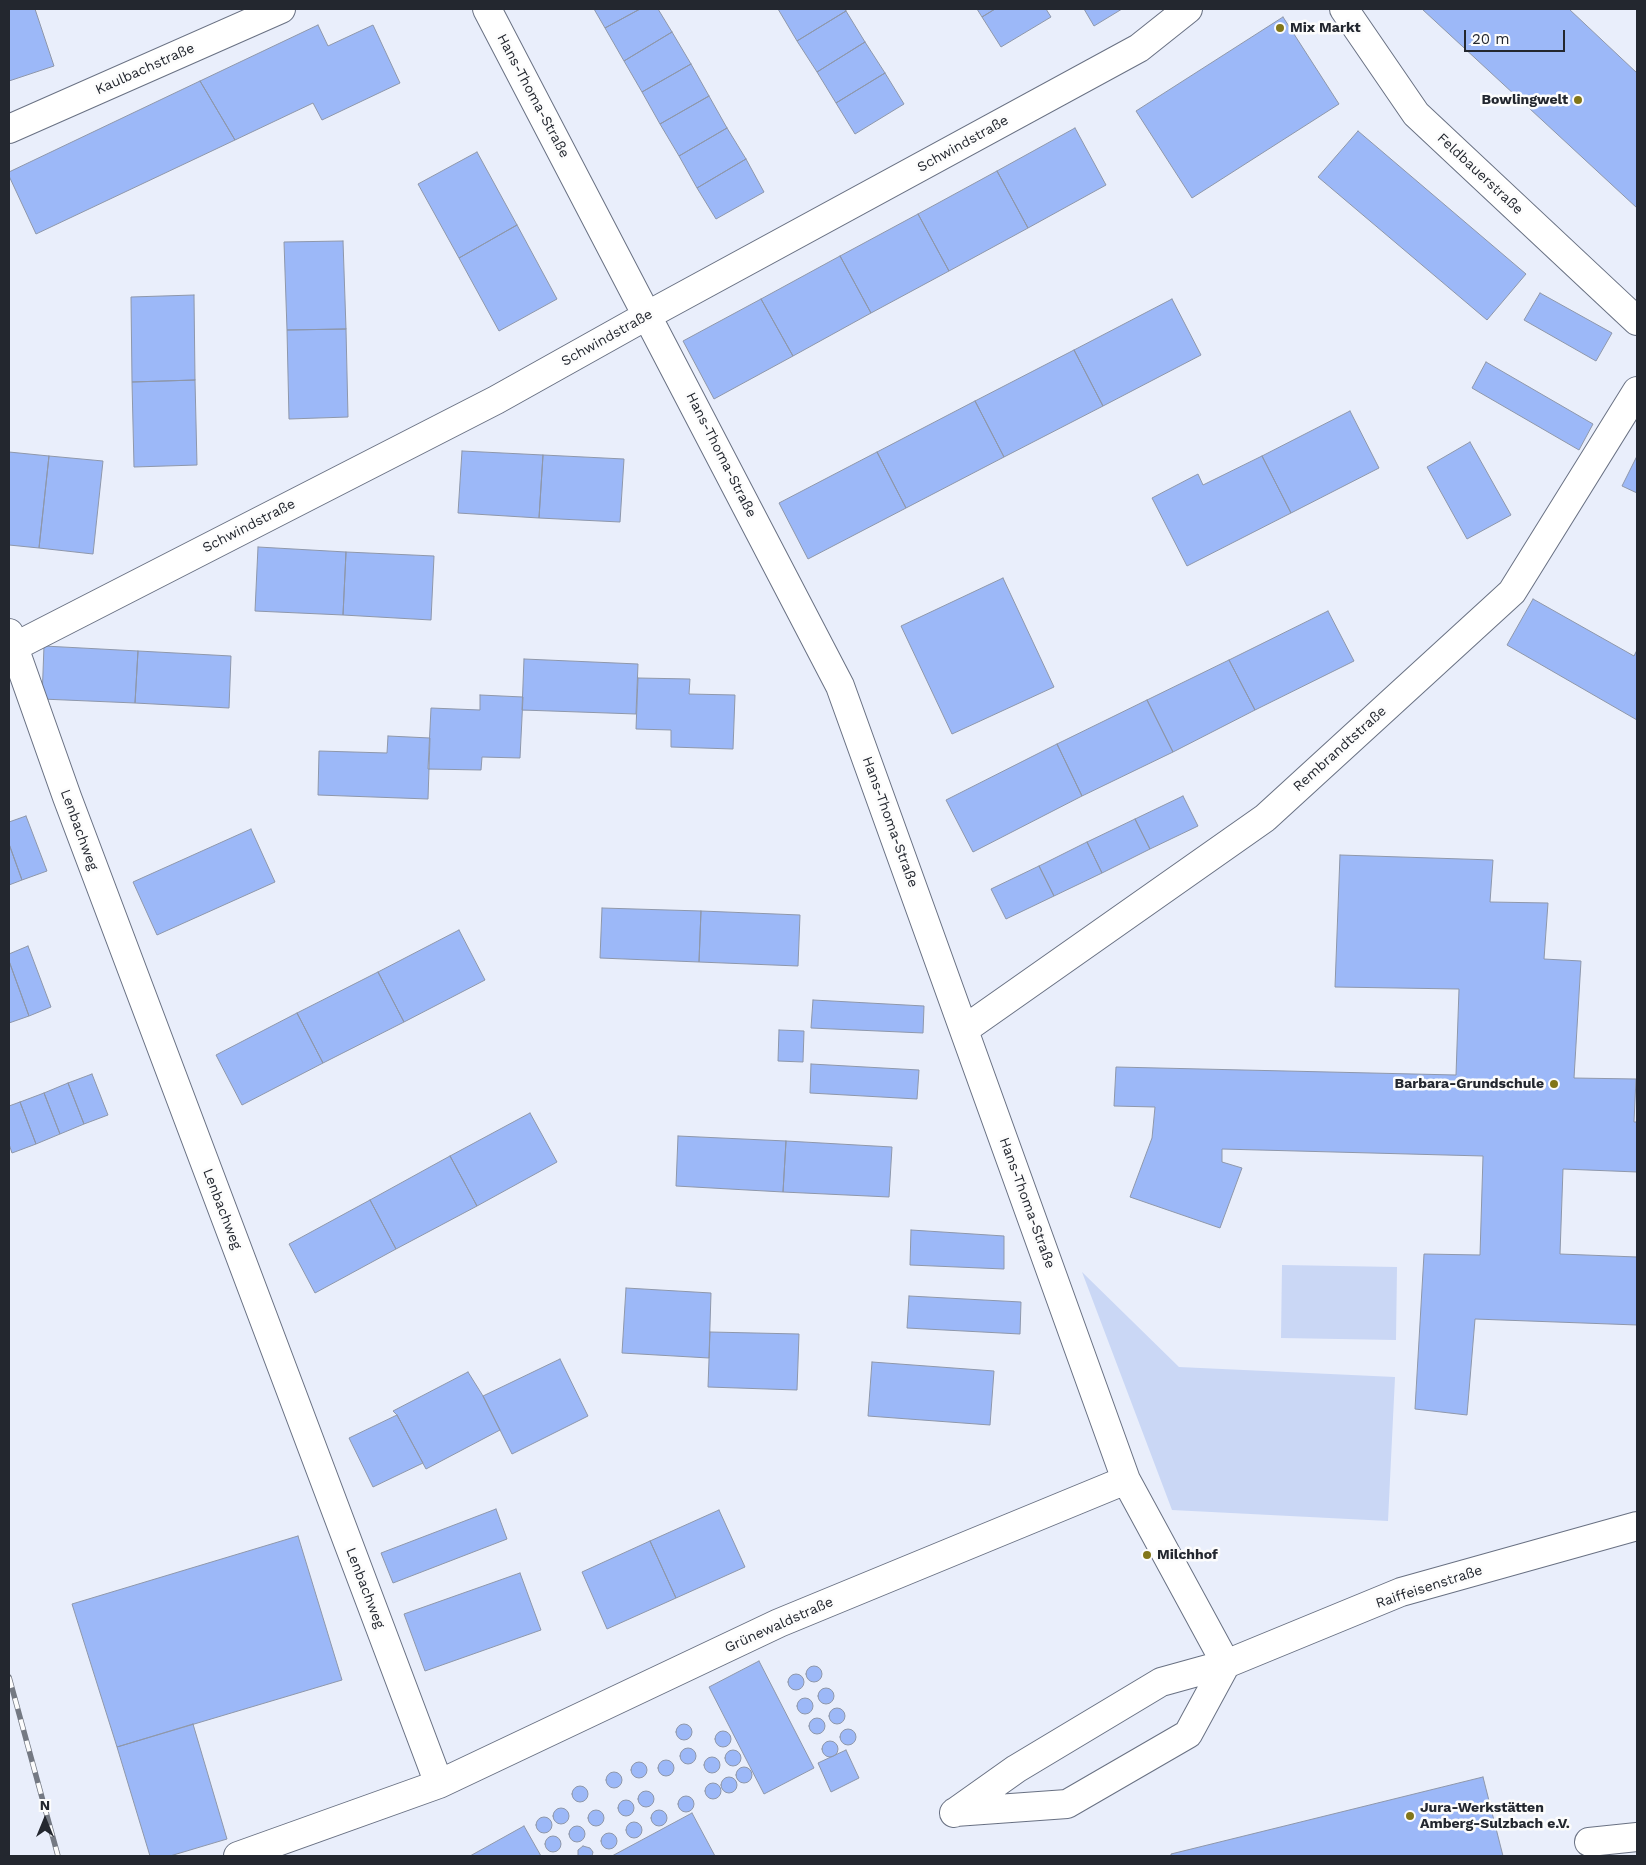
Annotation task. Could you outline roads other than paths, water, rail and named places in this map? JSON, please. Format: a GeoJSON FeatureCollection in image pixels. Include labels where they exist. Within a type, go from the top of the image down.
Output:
{"type":"FeatureCollection","features":[{"type":"Feature","properties":{"kind":"street","name":"Kaulbachstraße"},"geometry":{"type":"LineString","coordinates":[[9,129],[281,9]]}},
{"type":"Feature","properties":{"kind":"street","name":"Hans-Thoma-Straße"},"geometry":{"type":"LineString","coordinates":[[487,9],[840,686],[1126,1480],[1226,1664]]}},
{"type":"Feature","properties":{"kind":"street","name":"Schwindstraße"},"geometry":{"type":"LineString","coordinates":[[11,640],[496,400],[648,315],[1139,48],[1188,9]]}},
{"type":"Feature","properties":{"kind":"street","name":"Feldbauerstraße"},"geometry":{"type":"LineString","coordinates":[[1344,9],[1416,114],[1637,321]]}},
{"type":"Feature","properties":{"kind":"street","name":"Rembrandtstraße"},"geometry":{"type":"LineString","coordinates":[[965,1030],[1265,818],[1512,592],[1637,391]]}},
{"type":"Feature","properties":{"kind":"street","name":"Lenbachweg"},"geometry":{"type":"LineString","coordinates":[[11,640],[67,797],[439,1784]]}},
{"type":"Feature","properties":{"kind":"street","name":"Grünewaldstraße"},"geometry":{"type":"LineString","coordinates":[[238,1856],[439,1784],[779,1623],[1126,1480]]}},
{"type":"Feature","properties":{"kind":"street","name":"Raiffeisenstraße"},"geometry":{"type":"LineString","coordinates":[[1226,1664],[1188,1734],[1067,1804],[954,1812],[1016,1769],[1161,1682],[1226,1664],[1401,1592],[1637,1526]]}},
{"type":"Feature","properties":{"kind":"street"},"geometry":{"type":"LineString","coordinates":[[1589,1842],[1637,1837]]}},
{"type":"Feature","properties":{"kind":"railway"},"geometry":{"type":"LineString","coordinates":[[9,1677],[58,1856]]}},
{"type":"Feature","properties":{"kind":"place","name":"Mix Markt"},"geometry":{"type":"Point","coordinates":[1280,28]}},
{"type":"Feature","properties":{"kind":"place","name":"Bowlingwelt"},"geometry":{"type":"Point","coordinates":[1578,100]}},
{"type":"Feature","properties":{"kind":"place","name":"Barbara-Grundschule"},"geometry":{"type":"Point","coordinates":[1554,1084]}},
{"type":"Feature","properties":{"kind":"place","name":"Milchhof"},"geometry":{"type":"Point","coordinates":[1147,1555]}},
{"type":"Feature","properties":{"kind":"place","name":"Jura-Werkstätten Amberg-Sulzbach e.V."},"geometry":{"type":"Point","coordinates":[1410,1816]}}]}
